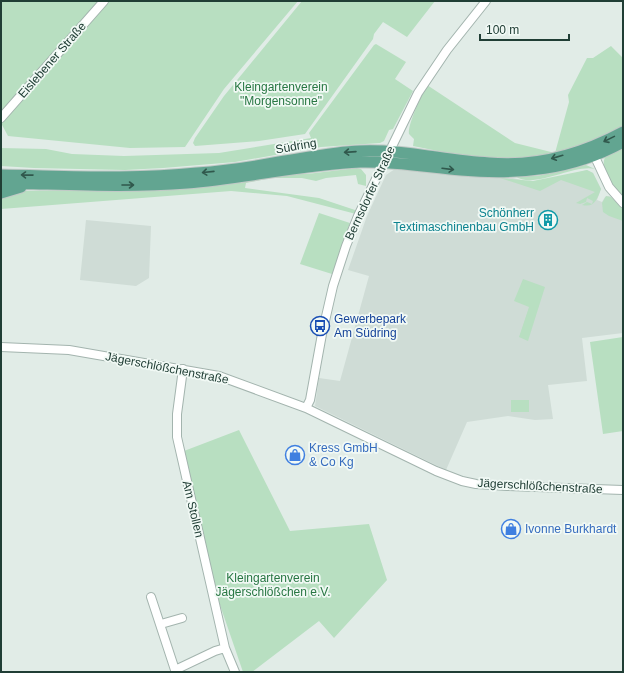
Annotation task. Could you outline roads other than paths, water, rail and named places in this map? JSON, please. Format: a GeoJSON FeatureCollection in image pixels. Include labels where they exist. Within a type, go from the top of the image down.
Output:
{"type":"FeatureCollection","features":[{"type":"Feature","properties":{"kind":"main road","name":"Südring"},"geometry":{"type":"LineString","coordinates":[[3,177],[34,184],[131,185],[187,183],[345,163],[384,162],[473,171],[512,172],[547,169],[580,161],[594,150],[623,132]]}},
{"type":"Feature","properties":{"kind":"main road","name":"Südring"},"geometry":{"type":"LineString","coordinates":[[3,177],[164,176],[235,169],[338,152],[389,151],[428,154],[478,162],[513,164],[550,159],[594,150],[623,142]]}},
{"type":"Feature","properties":{"kind":"main road"},"geometry":{"type":"LineString","coordinates":[[1,193],[34,184]]}},
{"type":"Feature","properties":{"kind":"street","name":"Eislebener Straße"},"geometry":{"type":"LineString","coordinates":[[1,118],[104,1]]}},
{"type":"Feature","properties":{"kind":"street","name":"Bernsdorfer Straße"},"geometry":{"type":"LineString","coordinates":[[306,408],[310,400],[324,321],[346,246],[389,151],[418,93],[447,50],[486,1]]}},
{"type":"Feature","properties":{"kind":"street"},"geometry":{"type":"LineString","coordinates":[[594,150],[610,187],[623,203]]}},
{"type":"Feature","properties":{"kind":"street","name":"Jägerschlößchenstraße"},"geometry":{"type":"LineString","coordinates":[[1,346],[53,348],[219,376],[306,408],[436,471],[460,481],[476,484],[507,486],[623,490]]}},
{"type":"Feature","properties":{"kind":"street","name":"Am Stollen"},"geometry":{"type":"LineString","coordinates":[[183,369],[177,414],[177,437],[225,648],[235,672]]}},
{"type":"Feature","properties":{"kind":"street"},"geometry":{"type":"LineString","coordinates":[[151,597],[176,671],[215,651],[225,648]]}},
{"type":"Feature","properties":{"kind":"street"},"geometry":{"type":"LineString","coordinates":[[161,624],[182,618]]}},
{"type":"Feature","properties":{"kind":"place","name":"Schönherr Textimaschinenbau GmbH"},"geometry":{"type":"Point","coordinates":[548,220]}},
{"type":"Feature","properties":{"kind":"place","name":"Gewerbepark Am Südring"},"geometry":{"type":"Point","coordinates":[320,326]}},
{"type":"Feature","properties":{"kind":"place","name":"Kress GmbH & Co Kg"},"geometry":{"type":"Point","coordinates":[295,455]}},
{"type":"Feature","properties":{"kind":"place","name":"Ivonne Burkhardt"},"geometry":{"type":"Point","coordinates":[511,529]}},
{"type":"Feature","properties":{"kind":"park label","name":"Kleingartenverein \"Morgensonne\""},"geometry":{"type":"Point","coordinates":[281,94]}},
{"type":"Feature","properties":{"kind":"park label","name":"Kleingartenverein Jägerschlößchen e.V."},"geometry":{"type":"Point","coordinates":[273,585]}}]}
